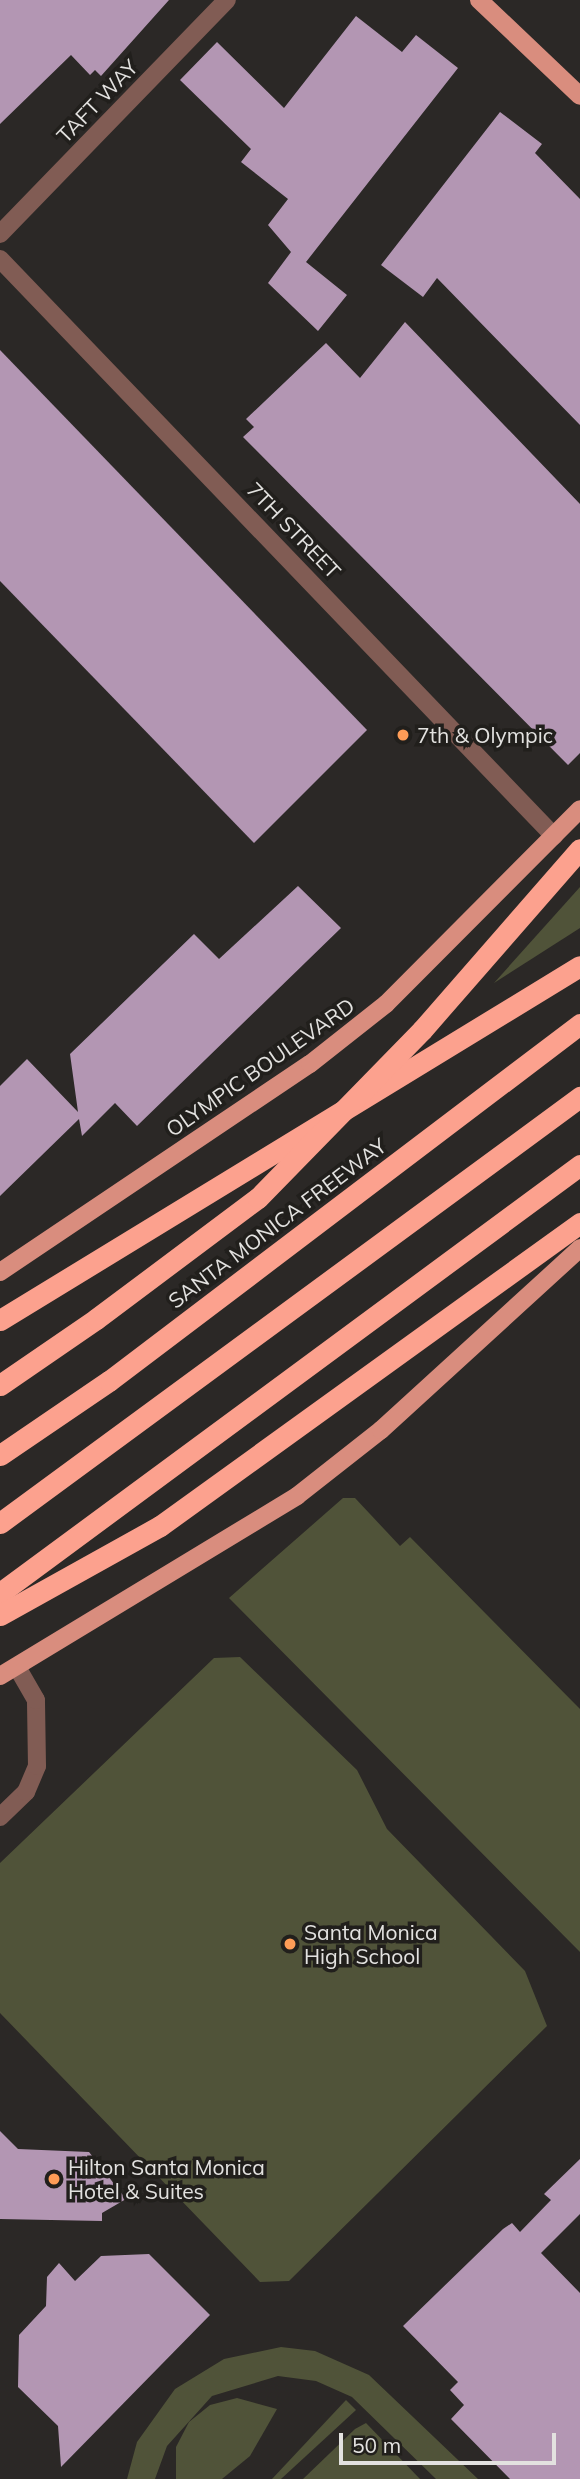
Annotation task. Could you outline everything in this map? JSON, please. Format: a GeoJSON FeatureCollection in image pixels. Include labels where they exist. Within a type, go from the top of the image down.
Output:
{"type":"FeatureCollection","features":[{"type":"Feature","properties":{"kind":"highway"},"geometry":{"type":"LineString","coordinates":[[0,1385],[96,1319],[258,1198],[422,1030],[580,849]]}},
{"type":"Feature","properties":{"kind":"highway"},"geometry":{"type":"LineString","coordinates":[[0,1320],[580,966]]}},
{"type":"Feature","properties":{"kind":"highway","name":"SANTA MONICA FREEWAY"},"geometry":{"type":"LineString","coordinates":[[0,1455],[109,1381],[580,1024]]}},
{"type":"Feature","properties":{"kind":"highway"},"geometry":{"type":"LineString","coordinates":[[0,1523],[580,1097]]}},
{"type":"Feature","properties":{"kind":"highway"},"geometry":{"type":"LineString","coordinates":[[0,1593],[580,1165]]}},
{"type":"Feature","properties":{"kind":"highway"},"geometry":{"type":"LineString","coordinates":[[0,1615],[160,1526],[580,1223]]}},
{"type":"Feature","properties":{"kind":"main road"},"geometry":{"type":"LineString","coordinates":[[479,0],[580,96]]}},
{"type":"Feature","properties":{"kind":"main road","name":"OLYMPIC BOULEVARD"},"geometry":{"type":"LineString","coordinates":[[0,1272],[310,1064],[386,1004],[580,809]]}},
{"type":"Feature","properties":{"kind":"main road"},"geometry":{"type":"LineString","coordinates":[[0,1676],[297,1496],[381,1430],[580,1248]]}},
{"type":"Feature","properties":{"kind":"street","name":"TAFT WAY"},"geometry":{"type":"LineString","coordinates":[[0,234],[227,0]]}},
{"type":"Feature","properties":{"kind":"street","name":"7TH STREET"},"geometry":{"type":"LineString","coordinates":[[0,259],[554,835]]}},
{"type":"Feature","properties":{"kind":"street"},"geometry":{"type":"LineString","coordinates":[[0,1817],[26,1792],[37,1766],[36,1700],[17,1667]]}},
{"type":"Feature","properties":{"kind":"green space"},"geometry":{"type":"Polygon","coordinates":[[[580,887],[580,928],[494,983],[580,887]]]}},
{"type":"Feature","properties":{"kind":"green space"},"geometry":{"type":"Polygon","coordinates":[[[343,1498],[355,1498],[400,1546],[410,1537],[580,1709],[580,1952],[229,1598],[343,1498]]]}},
{"type":"Feature","properties":{"kind":"green space"},"geometry":{"type":"Polygon","coordinates":[[[240,1657],[357,1770],[387,1829],[525,1971],[547,2026],[289,2281],[260,2282],[0,2013],[0,1863],[214,1658],[240,1657]]]}},
{"type":"Feature","properties":{"kind":"green space"},"geometry":{"type":"Polygon","coordinates":[[[281,2347],[315,2351],[369,2375],[478,2479],[436,2479],[352,2397],[316,2381],[278,2376],[212,2396],[167,2446],[155,2479],[127,2479],[137,2442],[175,2389],[224,2359],[281,2347]]]}},
{"type":"Feature","properties":{"kind":"green space"},"geometry":{"type":"Polygon","coordinates":[[[237,2398],[277,2409],[250,2456],[222,2479],[176,2479],[176,2447],[189,2422],[210,2405],[237,2398]]]}},
{"type":"Feature","properties":{"kind":"green space"},"geometry":{"type":"Polygon","coordinates":[[[346,2400],[356,2410],[281,2479],[272,2479],[346,2400]]]}},
{"type":"Feature","properties":{"kind":"green space"},"geometry":{"type":"Polygon","coordinates":[[[366,2423],[420,2479],[303,2479],[355,2429],[366,2423]]]}},
{"type":"Feature","properties":{"kind":"building"},"geometry":{"type":"Polygon","coordinates":[[[0,0],[169,0],[101,76],[95,70],[90,75],[71,55],[0,124],[0,0]]]}},
{"type":"Feature","properties":{"kind":"building"},"geometry":{"type":"Polygon","coordinates":[[[356,16],[402,52],[416,35],[458,68],[306,262],[347,295],[318,331],[268,283],[291,252],[268,225],[288,199],[241,162],[251,149],[180,80],[217,42],[284,108],[356,16]]]}},
{"type":"Feature","properties":{"kind":"building"},"geometry":{"type":"Polygon","coordinates":[[[500,112],[542,144],[535,153],[580,199],[580,425],[437,278],[423,297],[381,265],[500,112]]]}},
{"type":"Feature","properties":{"kind":"building"},"geometry":{"type":"Polygon","coordinates":[[[405,322],[580,504],[580,753],[568,765],[243,437],[254,427],[246,419],[326,343],[360,378],[405,322]]]}},
{"type":"Feature","properties":{"kind":"building"},"geometry":{"type":"Polygon","coordinates":[[[0,350],[367,730],[254,843],[0,581],[0,350]]]}},
{"type":"Feature","properties":{"kind":"building"},"geometry":{"type":"Polygon","coordinates":[[[298,886],[341,928],[137,1126],[115,1103],[82,1136],[79,1119],[0,1196],[0,1086],[27,1059],[78,1112],[70,1054],[194,934],[219,959],[298,886]]]}},
{"type":"Feature","properties":{"kind":"building","name":"Hilton Santa Monica Hotel & Suites"},"geometry":{"type":"Polygon","coordinates":[[[0,2131],[18,2149],[89,2152],[126,2199],[102,2213],[102,2221],[0,2219],[0,2131]]]}},
{"type":"Feature","properties":{"kind":"building"},"geometry":{"type":"Polygon","coordinates":[[[580,2159],[580,2214],[541,2253],[580,2293],[580,2479],[510,2479],[451,2419],[464,2405],[450,2390],[458,2382],[403,2326],[503,2229],[512,2223],[520,2232],[551,2200],[544,2194],[580,2159]]]}},
{"type":"Feature","properties":{"kind":"building"},"geometry":{"type":"Polygon","coordinates":[[[149,2254],[210,2315],[61,2467],[58,2426],[18,2387],[19,2335],[46,2306],[47,2277],[59,2263],[75,2281],[101,2256],[149,2254]]]}},
{"type":"Feature","properties":{"kind":"place","name":"7th & Olympic"},"geometry":{"type":"Point","coordinates":[403,735]}},
{"type":"Feature","properties":{"kind":"place","name":"Santa Monica High School"},"geometry":{"type":"Point","coordinates":[290,1944]}},
{"type":"Feature","properties":{"kind":"place","name":"Hilton Santa Monica Hotel & Suites"},"geometry":{"type":"Point","coordinates":[54,2179]}}]}
